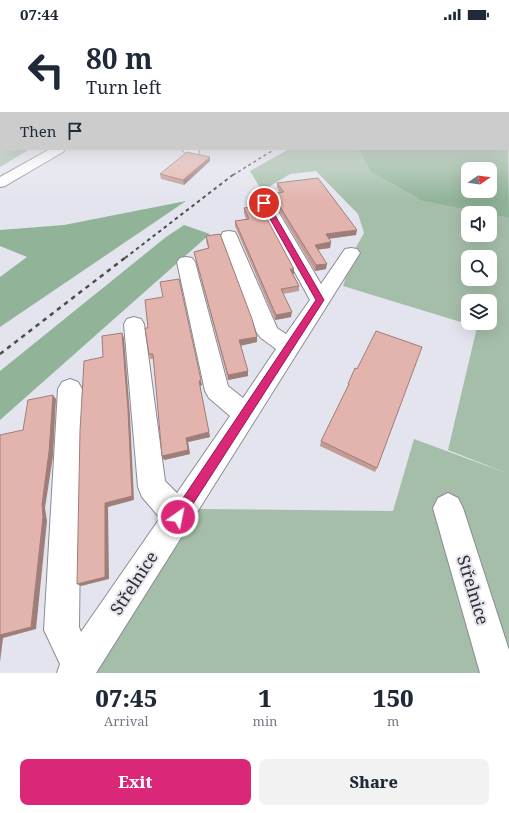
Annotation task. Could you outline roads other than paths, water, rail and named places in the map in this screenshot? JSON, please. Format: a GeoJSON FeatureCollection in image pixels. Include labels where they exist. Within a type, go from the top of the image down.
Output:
{"type":"FeatureCollection","features":[{"type":"Feature","properties":{"kind":"street"},"geometry":{"type":"LineString","coordinates":[[0,183],[57,150]]}},
{"type":"Feature","properties":{"kind":"street"},"geometry":{"type":"LineString","coordinates":[[264,203],[320,300]]}},
{"type":"Feature","properties":{"kind":"street"},"geometry":{"type":"LineString","coordinates":[[229,236],[268,333],[289,347]]}},
{"type":"Feature","properties":{"kind":"street","name":"Střelnice"},"geometry":{"type":"LineString","coordinates":[[78,669],[351,253]]}},
{"type":"Feature","properties":{"kind":"street"},"geometry":{"type":"LineString","coordinates":[[186,262],[217,391],[245,414]]}},
{"type":"Feature","properties":{"kind":"street"},"geometry":{"type":"LineString","coordinates":[[134,324],[152,487],[178,517]]}},
{"type":"Feature","properties":{"kind":"street"},"geometry":{"type":"LineString","coordinates":[[70,389],[61,630],[78,669]]}},
{"type":"Feature","properties":{"kind":"street","name":"Střelnice"},"geometry":{"type":"LineString","coordinates":[[448,508],[498,673]]}},
{"type":"Feature","properties":{"kind":"railway"},"geometry":{"type":"LineString","coordinates":[[233,175],[273,150]]}},
{"type":"Feature","properties":{"kind":"railway"},"geometry":{"type":"LineString","coordinates":[[125,258],[234,174]]}},
{"type":"Feature","properties":{"kind":"railway"},"geometry":{"type":"LineString","coordinates":[[0,354],[126,257]]}}]}
